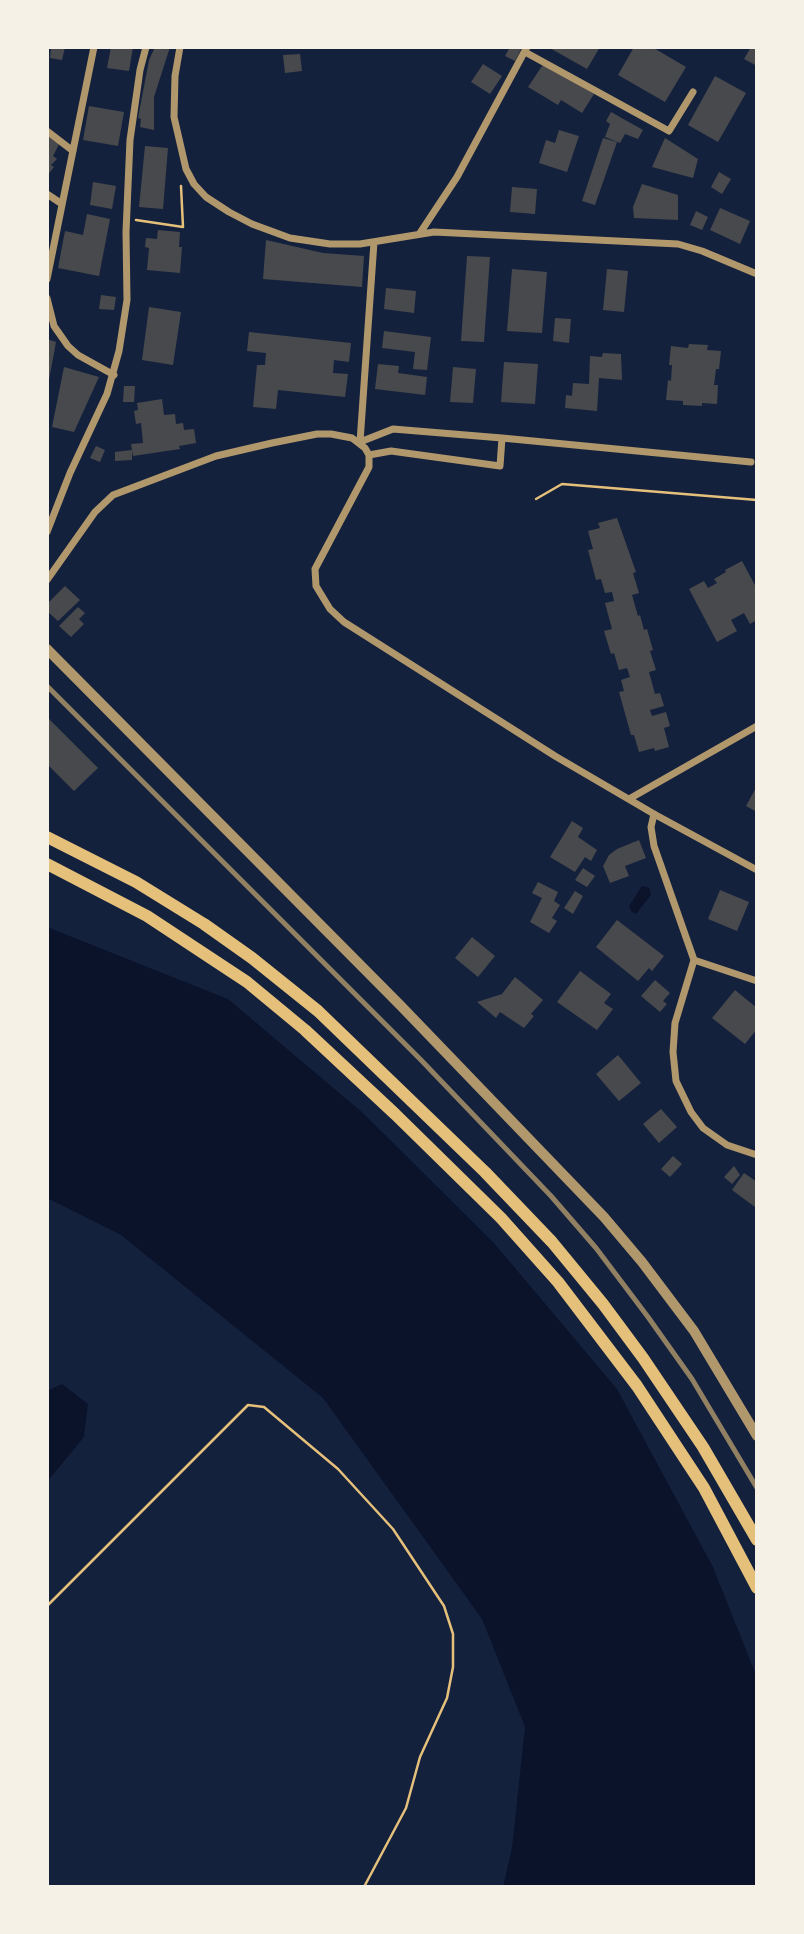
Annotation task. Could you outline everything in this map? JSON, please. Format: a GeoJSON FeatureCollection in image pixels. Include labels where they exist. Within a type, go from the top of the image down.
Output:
{"type":"FeatureCollection","features":[{"type":"Feature","properties":{"kind":"highway"},"geometry":{"type":"LineString","coordinates":[[47,837],[136,882],[204,924],[252,958],[312,1006],[485,1171],[552,1242],[643,1358],[703,1447],[757,1540]]}},
{"type":"Feature","properties":{"kind":"highway"},"geometry":{"type":"LineString","coordinates":[[47,864],[139,911],[189,941],[247,982],[396,1114],[486,1202],[558,1282],[616,1356],[704,1488],[757,1588]]}},
{"type":"Feature","properties":{"kind":"street"},"geometry":{"type":"LineString","coordinates":[[47,279],[94,47]]}},
{"type":"Feature","properties":{"kind":"street"},"geometry":{"type":"LineString","coordinates":[[47,532],[70,472],[114,375],[127,300],[126,219],[130,140],[146,47]]}},
{"type":"Feature","properties":{"kind":"street"},"geometry":{"type":"LineString","coordinates":[[180,47],[173,107],[177,139],[186,169],[194,184],[206,197],[252,224],[290,238],[322,244],[348,245],[420,233],[525,235],[678,244],[757,274]]}},
{"type":"Feature","properties":{"kind":"street"},"geometry":{"type":"LineString","coordinates":[[420,233],[457,177],[526,49],[669,131],[693,92]]}},
{"type":"Feature","properties":{"kind":"street"},"geometry":{"type":"LineString","coordinates":[[47,131],[73,151]]}},
{"type":"Feature","properties":{"kind":"street"},"geometry":{"type":"LineString","coordinates":[[47,194],[62,204]]}},
{"type":"Feature","properties":{"kind":"street"},"geometry":{"type":"LineString","coordinates":[[360,442],[374,242]]}},
{"type":"Feature","properties":{"kind":"street"},"geometry":{"type":"LineString","coordinates":[[47,298],[54,326],[68,346],[78,355],[114,375]]}},
{"type":"Feature","properties":{"kind":"street"},"geometry":{"type":"LineString","coordinates":[[360,442],[393,429],[751,462]]}},
{"type":"Feature","properties":{"kind":"street"},"geometry":{"type":"LineString","coordinates":[[47,580],[95,512],[117,493],[216,456],[304,435],[344,435],[360,442],[369,455],[369,467],[315,569],[316,586],[324,603],[335,615],[555,756],[757,870]]}},
{"type":"Feature","properties":{"kind":"street"},"geometry":{"type":"LineString","coordinates":[[369,455],[391,451],[500,466],[502,438]]}},
{"type":"Feature","properties":{"kind":"street"},"geometry":{"type":"LineString","coordinates":[[47,649],[401,1006],[604,1217],[694,1331],[757,1436]]}},
{"type":"Feature","properties":{"kind":"street"},"geometry":{"type":"LineString","coordinates":[[629,799],[757,726]]}},
{"type":"Feature","properties":{"kind":"street"},"geometry":{"type":"LineString","coordinates":[[654,814],[651,827],[654,846],[694,960],[675,1023],[673,1052],[676,1081],[691,1112],[703,1128],[727,1145],[757,1156]]}},
{"type":"Feature","properties":{"kind":"street"},"geometry":{"type":"LineString","coordinates":[[694,960],[757,981]]}},
{"type":"Feature","properties":{"kind":"path"},"geometry":{"type":"LineString","coordinates":[[126,219],[183,227],[180,190],[186,169]]}},
{"type":"Feature","properties":{"kind":"path"},"geometry":{"type":"LineString","coordinates":[[536,499],[562,484],[757,500]]}},
{"type":"Feature","properties":{"kind":"path"},"geometry":{"type":"LineString","coordinates":[[47,1606],[248,1405],[264,1407],[338,1469],[393,1529],[444,1606],[453,1634],[453,1667],[447,1698],[420,1758],[406,1808],[364,1887]]}},
{"type":"Feature","properties":{"kind":"water"},"geometry":{"type":"Polygon","coordinates":[[[642,886],[649,888],[651,895],[636,914],[629,906],[642,886]]]}},
{"type":"Feature","properties":{"kind":"water"},"geometry":{"type":"Polygon","coordinates":[[[47,927],[228,999],[363,1113],[494,1243],[617,1389],[713,1567],[757,1677],[757,1887],[503,1887],[512,1848],[525,1727],[482,1619],[323,1398],[121,1235],[47,1198],[47,927]]]}},
{"type":"Feature","properties":{"kind":"water"},"geometry":{"type":"Polygon","coordinates":[[[62,1384],[88,1404],[84,1437],[47,1482],[47,1391],[62,1384]]]}},
{"type":"Feature","properties":{"kind":"building"},"geometry":{"type":"Polygon","coordinates":[[[51,47],[65,47],[62,60],[50,58],[51,47]]]}},
{"type":"Feature","properties":{"kind":"building"},"geometry":{"type":"Polygon","coordinates":[[[111,47],[133,47],[129,71],[107,68],[111,47]]]}},
{"type":"Feature","properties":{"kind":"building"},"geometry":{"type":"Polygon","coordinates":[[[155,47],[170,47],[154,97],[154,130],[140,127],[141,119],[138,118],[149,60],[155,47]]]}},
{"type":"Feature","properties":{"kind":"building"},"geometry":{"type":"Polygon","coordinates":[[[510,47],[521,49],[515,61],[505,56],[510,47]]]}},
{"type":"Feature","properties":{"kind":"building"},"geometry":{"type":"Polygon","coordinates":[[[548,47],[600,47],[587,69],[548,47]]]}},
{"type":"Feature","properties":{"kind":"building"},"geometry":{"type":"Polygon","coordinates":[[[634,47],[652,47],[686,67],[665,102],[618,75],[634,47]]]}},
{"type":"Feature","properties":{"kind":"building"},"geometry":{"type":"Polygon","coordinates":[[[751,47],[757,47],[757,66],[744,59],[751,47]]]}},
{"type":"Feature","properties":{"kind":"building"},"geometry":{"type":"Polygon","coordinates":[[[300,54],[302,71],[285,73],[283,55],[300,54]]]}},
{"type":"Feature","properties":{"kind":"building"},"geometry":{"type":"Polygon","coordinates":[[[544,63],[594,94],[582,113],[561,100],[558,105],[528,87],[544,63]]]}},
{"type":"Feature","properties":{"kind":"building"},"geometry":{"type":"Polygon","coordinates":[[[483,64],[502,76],[490,94],[471,82],[483,64]]]}},
{"type":"Feature","properties":{"kind":"building"},"geometry":{"type":"Polygon","coordinates":[[[715,76],[746,93],[718,142],[688,125],[715,76]]]}},
{"type":"Feature","properties":{"kind":"building"},"geometry":{"type":"Polygon","coordinates":[[[89,106],[124,112],[118,146],[83,140],[89,106]]]}},
{"type":"Feature","properties":{"kind":"building"},"geometry":{"type":"Polygon","coordinates":[[[611,112],[643,130],[638,139],[625,134],[620,143],[605,137],[610,124],[606,121],[611,112]]]}},
{"type":"Feature","properties":{"kind":"building"},"geometry":{"type":"Polygon","coordinates":[[[559,130],[579,136],[567,172],[539,163],[546,140],[555,143],[559,130]]]}},
{"type":"Feature","properties":{"kind":"building"},"geometry":{"type":"Polygon","coordinates":[[[47,135],[59,144],[53,156],[57,159],[51,165],[54,167],[47,176],[47,135]]]}},
{"type":"Feature","properties":{"kind":"building"},"geometry":{"type":"Polygon","coordinates":[[[603,138],[617,142],[595,205],[582,201],[603,138]]]}},
{"type":"Feature","properties":{"kind":"building"},"geometry":{"type":"Polygon","coordinates":[[[665,138],[698,159],[693,178],[652,167],[665,138]]]}},
{"type":"Feature","properties":{"kind":"building"},"geometry":{"type":"Polygon","coordinates":[[[145,146],[168,148],[163,209],[139,207],[145,146]]]}},
{"type":"Feature","properties":{"kind":"building"},"geometry":{"type":"Polygon","coordinates":[[[719,172],[731,179],[722,194],[711,187],[719,172]]]}},
{"type":"Feature","properties":{"kind":"building"},"geometry":{"type":"Polygon","coordinates":[[[93,182],[116,186],[112,209],[90,205],[93,182]]]}},
{"type":"Feature","properties":{"kind":"building"},"geometry":{"type":"Polygon","coordinates":[[[642,184],[678,195],[678,220],[634,218],[633,207],[642,184]]]}},
{"type":"Feature","properties":{"kind":"building"},"geometry":{"type":"Polygon","coordinates":[[[512,187],[537,189],[535,214],[510,212],[512,187]]]}},
{"type":"Feature","properties":{"kind":"building"},"geometry":{"type":"Polygon","coordinates":[[[720,208],[750,221],[740,244],[710,230],[720,208]]]}},
{"type":"Feature","properties":{"kind":"building"},"geometry":{"type":"Polygon","coordinates":[[[696,211],[708,217],[702,230],[690,225],[696,211]]]}},
{"type":"Feature","properties":{"kind":"building"},"geometry":{"type":"Polygon","coordinates":[[[87,214],[110,219],[99,276],[58,268],[65,231],[83,235],[87,214]]]}},
{"type":"Feature","properties":{"kind":"building"},"geometry":{"type":"Polygon","coordinates":[[[158,230],[180,232],[180,273],[147,270],[149,248],[145,247],[146,238],[157,239],[158,230]]]}},
{"type":"Feature","properties":{"kind":"building"},"geometry":{"type":"Polygon","coordinates":[[[266,240],[323,253],[364,256],[362,287],[263,279],[266,240]]]}},
{"type":"Feature","properties":{"kind":"building"},"geometry":{"type":"Polygon","coordinates":[[[467,256],[490,257],[484,342],[461,341],[467,256]]]}},
{"type":"Feature","properties":{"kind":"building"},"geometry":{"type":"Polygon","coordinates":[[[512,269],[547,272],[542,333],[507,331],[512,269]]]}},
{"type":"Feature","properties":{"kind":"building"},"geometry":{"type":"Polygon","coordinates":[[[607,269],[628,271],[624,312],[603,310],[607,269]]]}},
{"type":"Feature","properties":{"kind":"building"},"geometry":{"type":"Polygon","coordinates":[[[386,288],[416,291],[414,313],[384,309],[386,288]]]}},
{"type":"Feature","properties":{"kind":"building"},"geometry":{"type":"Polygon","coordinates":[[[101,295],[116,297],[114,310],[99,309],[101,295]]]}},
{"type":"Feature","properties":{"kind":"building"},"geometry":{"type":"Polygon","coordinates":[[[149,307],[181,312],[173,365],[142,360],[149,307]]]}},
{"type":"Feature","properties":{"kind":"building"},"geometry":{"type":"Polygon","coordinates":[[[555,318],[571,319],[569,343],[553,341],[555,318]]]}},
{"type":"Feature","properties":{"kind":"building"},"geometry":{"type":"Polygon","coordinates":[[[384,331],[431,337],[427,370],[413,369],[415,352],[382,348],[384,331]]]}},
{"type":"Feature","properties":{"kind":"building"},"geometry":{"type":"Polygon","coordinates":[[[249,332],[351,343],[349,362],[334,360],[333,373],[348,374],[345,397],[278,390],[276,409],[253,407],[257,365],[265,365],[266,353],[247,351],[249,332]]]}},
{"type":"Feature","properties":{"kind":"building"},"geometry":{"type":"Polygon","coordinates":[[[47,339],[56,342],[49,380],[47,379],[47,339]]]}},
{"type":"Feature","properties":{"kind":"building"},"geometry":{"type":"Polygon","coordinates":[[[689,344],[708,345],[707,350],[721,351],[714,385],[718,385],[717,404],[683,405],[683,401],[666,400],[668,380],[671,381],[671,346],[688,348],[689,344]]]}},
{"type":"Feature","properties":{"kind":"building"},"geometry":{"type":"Polygon","coordinates":[[[603,353],[621,354],[622,380],[599,378],[597,411],[565,408],[566,395],[572,396],[573,383],[589,384],[590,356],[602,357],[603,353]]]}},
{"type":"Feature","properties":{"kind":"building"},"geometry":{"type":"Polygon","coordinates":[[[504,362],[538,364],[535,404],[501,402],[504,362]]]}},
{"type":"Feature","properties":{"kind":"building"},"geometry":{"type":"Polygon","coordinates":[[[378,364],[399,366],[398,373],[427,377],[425,395],[375,389],[378,364]]]}},
{"type":"Feature","properties":{"kind":"building"},"geometry":{"type":"Polygon","coordinates":[[[64,367],[99,377],[74,432],[52,427],[64,367]]]}},
{"type":"Feature","properties":{"kind":"building"},"geometry":{"type":"Polygon","coordinates":[[[453,367],[476,369],[473,403],[450,402],[453,367]]]}},
{"type":"Feature","properties":{"kind":"building"},"geometry":{"type":"Polygon","coordinates":[[[124,386],[135,386],[134,402],[123,402],[124,386]]]}},
{"type":"Feature","properties":{"kind":"building"},"geometry":{"type":"Polygon","coordinates":[[[162,399],[164,415],[175,414],[176,424],[183,423],[184,430],[194,429],[196,443],[179,446],[180,449],[133,456],[131,444],[143,443],[141,423],[136,424],[134,411],[138,410],[137,403],[162,399]]]}},
{"type":"Feature","properties":{"kind":"building"},"geometry":{"type":"Polygon","coordinates":[[[96,446],[105,450],[100,462],[90,458],[96,446]]]}},
{"type":"Feature","properties":{"kind":"building"},"geometry":{"type":"Polygon","coordinates":[[[132,450],[132,460],[115,461],[115,452],[132,450]]]}},
{"type":"Feature","properties":{"kind":"building"},"geometry":{"type":"Polygon","coordinates":[[[617,518],[636,572],[633,573],[639,593],[632,595],[653,650],[650,651],[656,670],[649,672],[655,694],[660,693],[664,706],[650,710],[652,716],[666,712],[670,726],[664,728],[669,747],[655,751],[654,748],[639,752],[634,735],[631,735],[619,692],[624,691],[621,680],[630,677],[627,668],[619,670],[604,631],[612,629],[605,603],[614,601],[612,592],[605,593],[601,579],[596,580],[588,550],[593,549],[588,531],[600,528],[598,523],[617,518]]]}},
{"type":"Feature","properties":{"kind":"building"},"geometry":{"type":"Polygon","coordinates":[[[742,561],[757,589],[757,620],[750,624],[744,613],[731,620],[737,631],[717,642],[689,589],[704,581],[708,588],[717,583],[714,579],[726,572],[725,570],[742,561]]]}},
{"type":"Feature","properties":{"kind":"building"},"geometry":{"type":"Polygon","coordinates":[[[65,586],[80,600],[58,621],[47,611],[47,604],[65,586]]]}},
{"type":"Feature","properties":{"kind":"building"},"geometry":{"type":"Polygon","coordinates":[[[78,607],[85,613],[79,619],[84,624],[71,637],[59,626],[78,607]]]}},
{"type":"Feature","properties":{"kind":"building"},"geometry":{"type":"Polygon","coordinates":[[[47,717],[98,768],[74,791],[47,764],[47,717]]]}},
{"type":"Feature","properties":{"kind":"building"},"geometry":{"type":"Polygon","coordinates":[[[757,786],[757,812],[746,806],[757,786]]]}},
{"type":"Feature","properties":{"kind":"building"},"geometry":{"type":"Polygon","coordinates":[[[572,821],[583,828],[578,837],[597,850],[591,861],[585,857],[575,872],[550,857],[572,821]]]}},
{"type":"Feature","properties":{"kind":"building"},"geometry":{"type":"Polygon","coordinates":[[[639,840],[646,858],[625,866],[629,876],[610,883],[603,866],[609,855],[639,840]]]}},
{"type":"Feature","properties":{"kind":"building"},"geometry":{"type":"Polygon","coordinates":[[[583,868],[595,876],[587,887],[575,880],[583,868]]]}},
{"type":"Feature","properties":{"kind":"building"},"geometry":{"type":"Polygon","coordinates":[[[538,882],[558,892],[554,901],[560,905],[552,918],[557,921],[549,933],[530,922],[542,898],[532,893],[538,882]]]}},
{"type":"Feature","properties":{"kind":"building"},"geometry":{"type":"Polygon","coordinates":[[[720,890],[749,902],[737,931],[708,919],[720,890]]]}},
{"type":"Feature","properties":{"kind":"building"},"geometry":{"type":"Polygon","coordinates":[[[575,891],[583,896],[573,914],[564,908],[575,891]]]}},
{"type":"Feature","properties":{"kind":"building"},"geometry":{"type":"Polygon","coordinates":[[[617,920],[664,956],[652,971],[649,968],[638,981],[596,947],[617,920]]]}},
{"type":"Feature","properties":{"kind":"building"},"geometry":{"type":"Polygon","coordinates":[[[472,937],[495,956],[478,977],[455,958],[472,937]]]}},
{"type":"Feature","properties":{"kind":"building"},"geometry":{"type":"Polygon","coordinates":[[[580,971],[611,994],[604,1003],[613,1009],[597,1030],[557,1002],[580,971]]]}},
{"type":"Feature","properties":{"kind":"building"},"geometry":{"type":"Polygon","coordinates":[[[515,977],[543,1000],[524,1028],[500,1012],[496,1018],[477,1002],[502,994],[515,977]]]}},
{"type":"Feature","properties":{"kind":"building"},"geometry":{"type":"Polygon","coordinates":[[[655,980],[670,993],[663,1001],[667,1004],[660,1012],[641,996],[655,980]]]}},
{"type":"Feature","properties":{"kind":"building"},"geometry":{"type":"Polygon","coordinates":[[[735,990],[757,1008],[757,1029],[745,1044],[712,1018],[735,990]]]}},
{"type":"Feature","properties":{"kind":"building"},"geometry":{"type":"Polygon","coordinates":[[[618,1055],[641,1083],[619,1101],[596,1074],[618,1055]]]}},
{"type":"Feature","properties":{"kind":"building"},"geometry":{"type":"Polygon","coordinates":[[[661,1109],[677,1127],[659,1143],[643,1124],[661,1109]]]}},
{"type":"Feature","properties":{"kind":"building"},"geometry":{"type":"Polygon","coordinates":[[[673,1156],[682,1164],[670,1177],[661,1169],[673,1156]]]}},
{"type":"Feature","properties":{"kind":"building"},"geometry":{"type":"Polygon","coordinates":[[[734,1166],[740,1175],[732,1184],[724,1177],[734,1166]]]}},
{"type":"Feature","properties":{"kind":"building"},"geometry":{"type":"Polygon","coordinates":[[[744,1173],[757,1182],[755,1207],[732,1190],[744,1173]]]}},
{"type":"Feature","properties":{"kind":"railway"},"geometry":{"type":"LineString","coordinates":[[47,686],[421,1060],[551,1196],[596,1248],[692,1379],[757,1488]]}}]}
